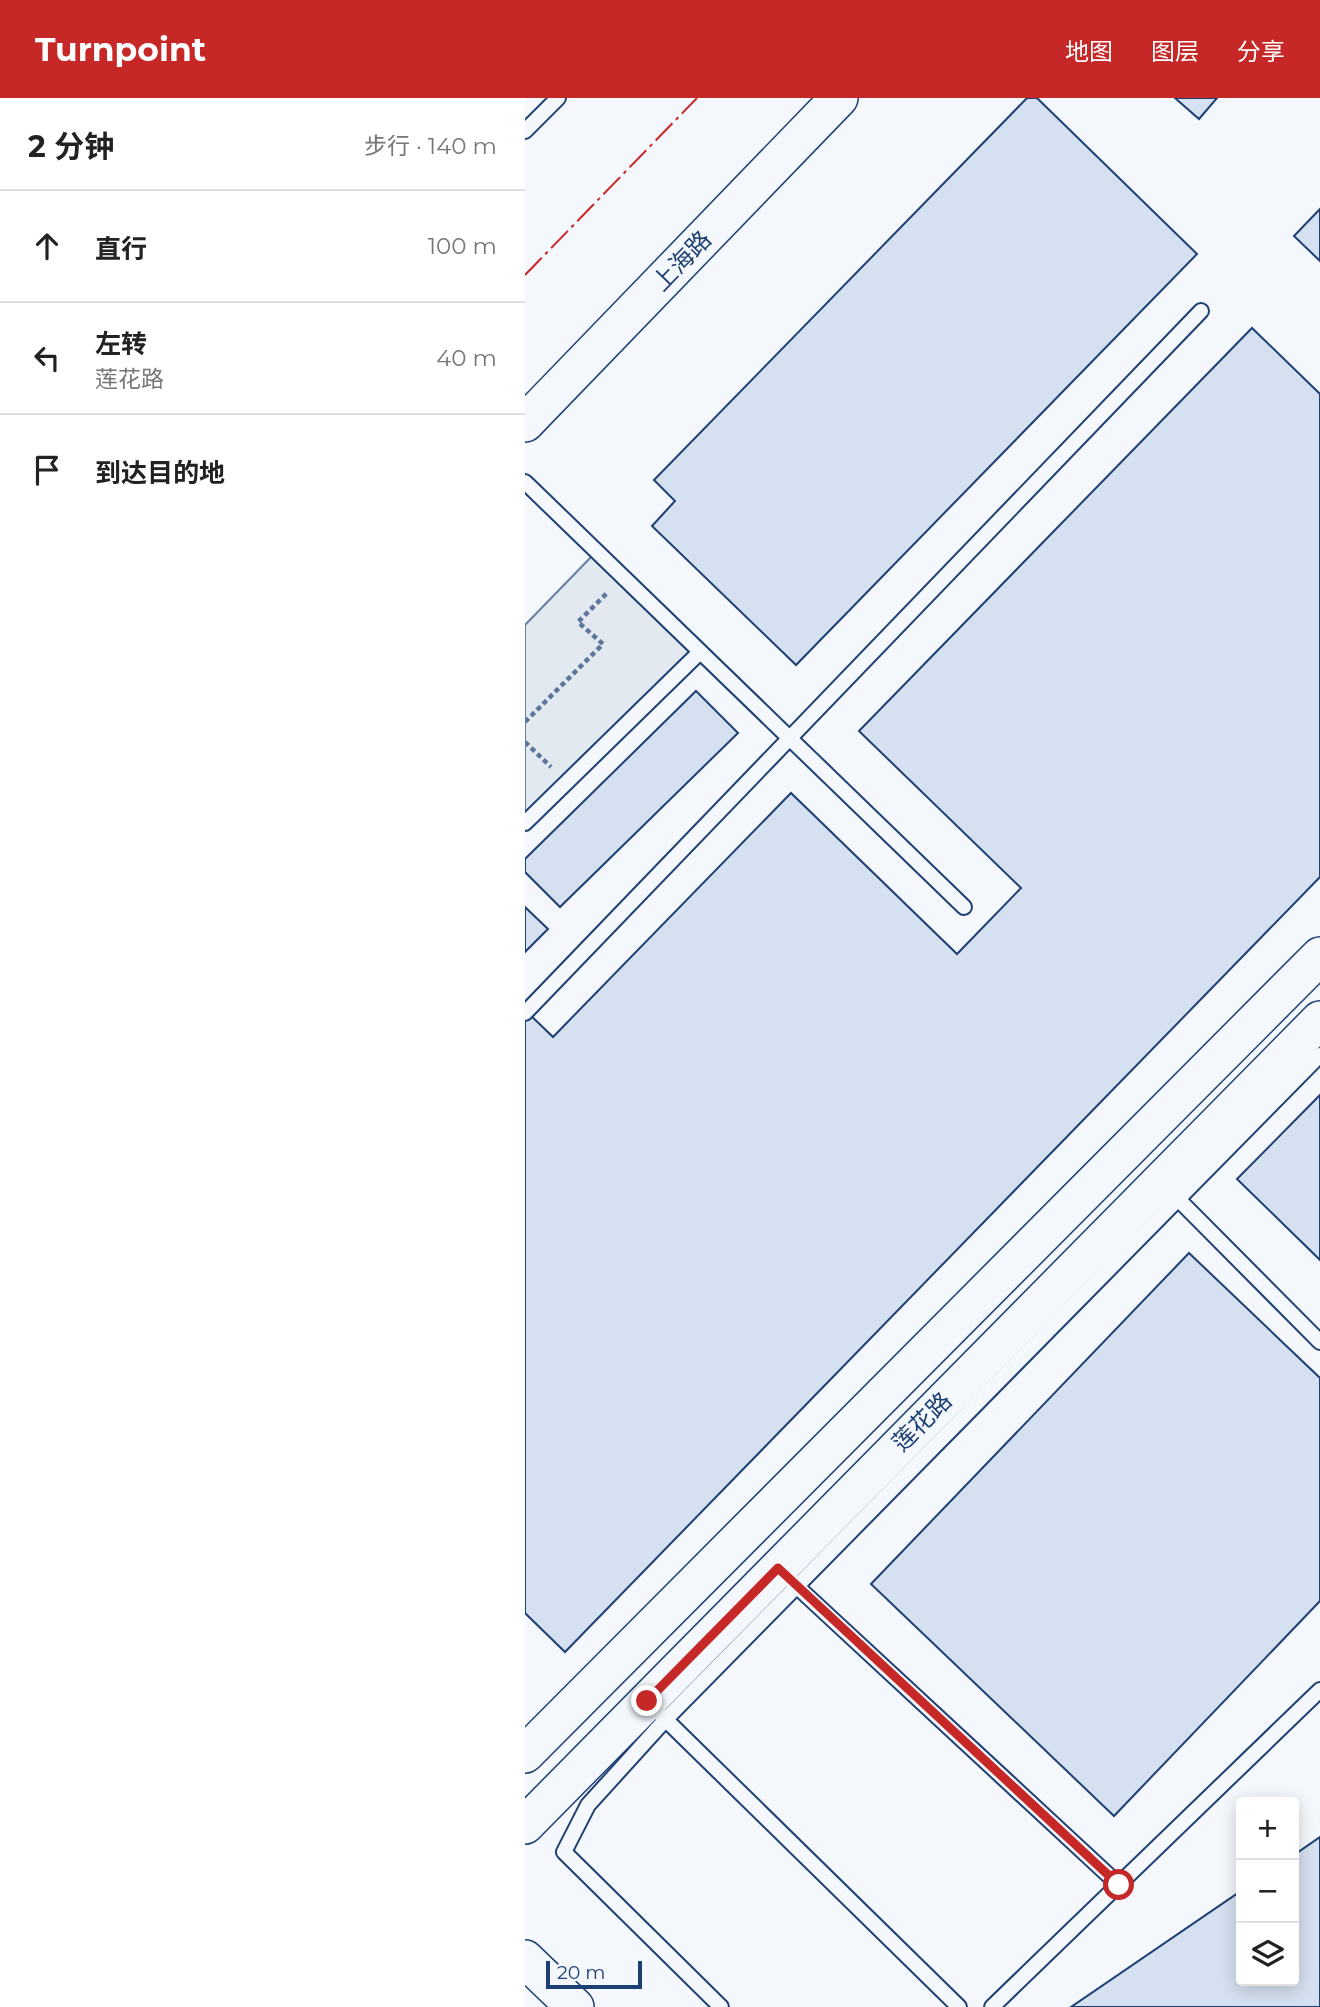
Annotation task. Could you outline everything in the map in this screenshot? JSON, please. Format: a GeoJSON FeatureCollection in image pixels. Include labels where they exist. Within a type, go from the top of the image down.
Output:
{"type":"FeatureCollection","features":[{"type":"Feature","properties":{"kind":"street","name":"上海路"},"geometry":{"type":"LineString","coordinates":[[525,423],[839,98]]}},
{"type":"Feature","properties":{"kind":"street","name":"莲花路"},"geometry":{"type":"LineString","coordinates":[[525,1754],[1320,956]]}},
{"type":"Feature","properties":{"kind":"street","name":"莲花路"},"geometry":{"type":"LineString","coordinates":[[525,1825],[657,1710],[1169,1190],[1320,1020]]}},
{"type":"Feature","properties":{"kind":"street"},"geometry":{"type":"LineString","coordinates":[[525,1959],[570,2006]]}},
{"type":"Feature","properties":{"kind":"lane"},"geometry":{"type":"LineString","coordinates":[[527,125],[558,98]]}},
{"type":"Feature","properties":{"kind":"lane"},"geometry":{"type":"LineString","coordinates":[[525,1013],[1201,311]]}},
{"type":"Feature","properties":{"kind":"lane"},"geometry":{"type":"LineString","coordinates":[[525,482],[964,907]]}},
{"type":"Feature","properties":{"kind":"lane"},"geometry":{"type":"LineString","coordinates":[[525,823],[699,652]]}},
{"type":"Feature","properties":{"kind":"lane"},"geometry":{"type":"LineString","coordinates":[[1320,1055],[1169,1190],[1320,1342]]}},
{"type":"Feature","properties":{"kind":"lane"},"geometry":{"type":"LineString","coordinates":[[788,1577],[1119,1885]]}},
{"type":"Feature","properties":{"kind":"lane"},"geometry":{"type":"LineString","coordinates":[[992,2007],[1320,1690]]}},
{"type":"Feature","properties":{"kind":"lane"},"geometry":{"type":"LineString","coordinates":[[721,2007],[564,1852],[588,1805],[657,1710],[959,2007]]}},
{"type":"Feature","properties":{"kind":"path"},"geometry":{"type":"LineString","coordinates":[[525,722],[603,644],[578,622],[623,577]]}},
{"type":"Feature","properties":{"kind":"path"},"geometry":{"type":"LineString","coordinates":[[525,742],[567,782]]}},
{"type":"Feature","properties":{"kind":"shaded area"},"geometry":{"type":"Polygon","coordinates":[[[596,552],[700,652],[525,823],[525,625],[596,552]]]}},
{"type":"Feature","properties":{"kind":"building"},"geometry":{"type":"Polygon","coordinates":[[[1027,98],[1037,98],[1197,254],[796,665],[652,526],[675,501],[654,480],[1027,98]]]}},
{"type":"Feature","properties":{"kind":"building"},"geometry":{"type":"Polygon","coordinates":[[[1175,98],[1217,98],[1199,119],[1175,98]]]}},
{"type":"Feature","properties":{"kind":"building"},"geometry":{"type":"Polygon","coordinates":[[[1320,209],[1320,261],[1294,236],[1320,209]]]}},
{"type":"Feature","properties":{"kind":"building"},"geometry":{"type":"Polygon","coordinates":[[[1252,328],[1320,394],[1320,877],[565,1652],[525,1613],[525,1010],[553,1037],[791,793],[957,954],[1021,888],[859,731],[1252,328]]]}},
{"type":"Feature","properties":{"kind":"building"},"geometry":{"type":"Polygon","coordinates":[[[696,691],[738,733],[560,907],[525,872],[525,859],[696,691]]]}},
{"type":"Feature","properties":{"kind":"building"},"geometry":{"type":"Polygon","coordinates":[[[525,907],[548,929],[525,952],[525,907]]]}},
{"type":"Feature","properties":{"kind":"building"},"geometry":{"type":"Polygon","coordinates":[[[1320,1095],[1320,1260],[1237,1179],[1320,1095]]]}},
{"type":"Feature","properties":{"kind":"building"},"geometry":{"type":"Polygon","coordinates":[[[1189,1253],[1320,1378],[1320,1601],[1114,1816],[871,1584],[1189,1253]]]}},
{"type":"Feature","properties":{"kind":"building"},"geometry":{"type":"Polygon","coordinates":[[[1320,1837],[1320,2007],[1071,2007],[1236,1894],[1236,1986],[1299,1986],[1299,1852],[1320,1837]]]}},
{"type":"Feature","properties":{"kind":"power"},"geometry":{"type":"LineString","coordinates":[[525,275],[697,98]]}},
{"type":"Feature","properties":{"kind":"route"},"geometry":{"type":"LineString","coordinates":[[647,1701],[778,1568],[1119,1885]]}}]}
